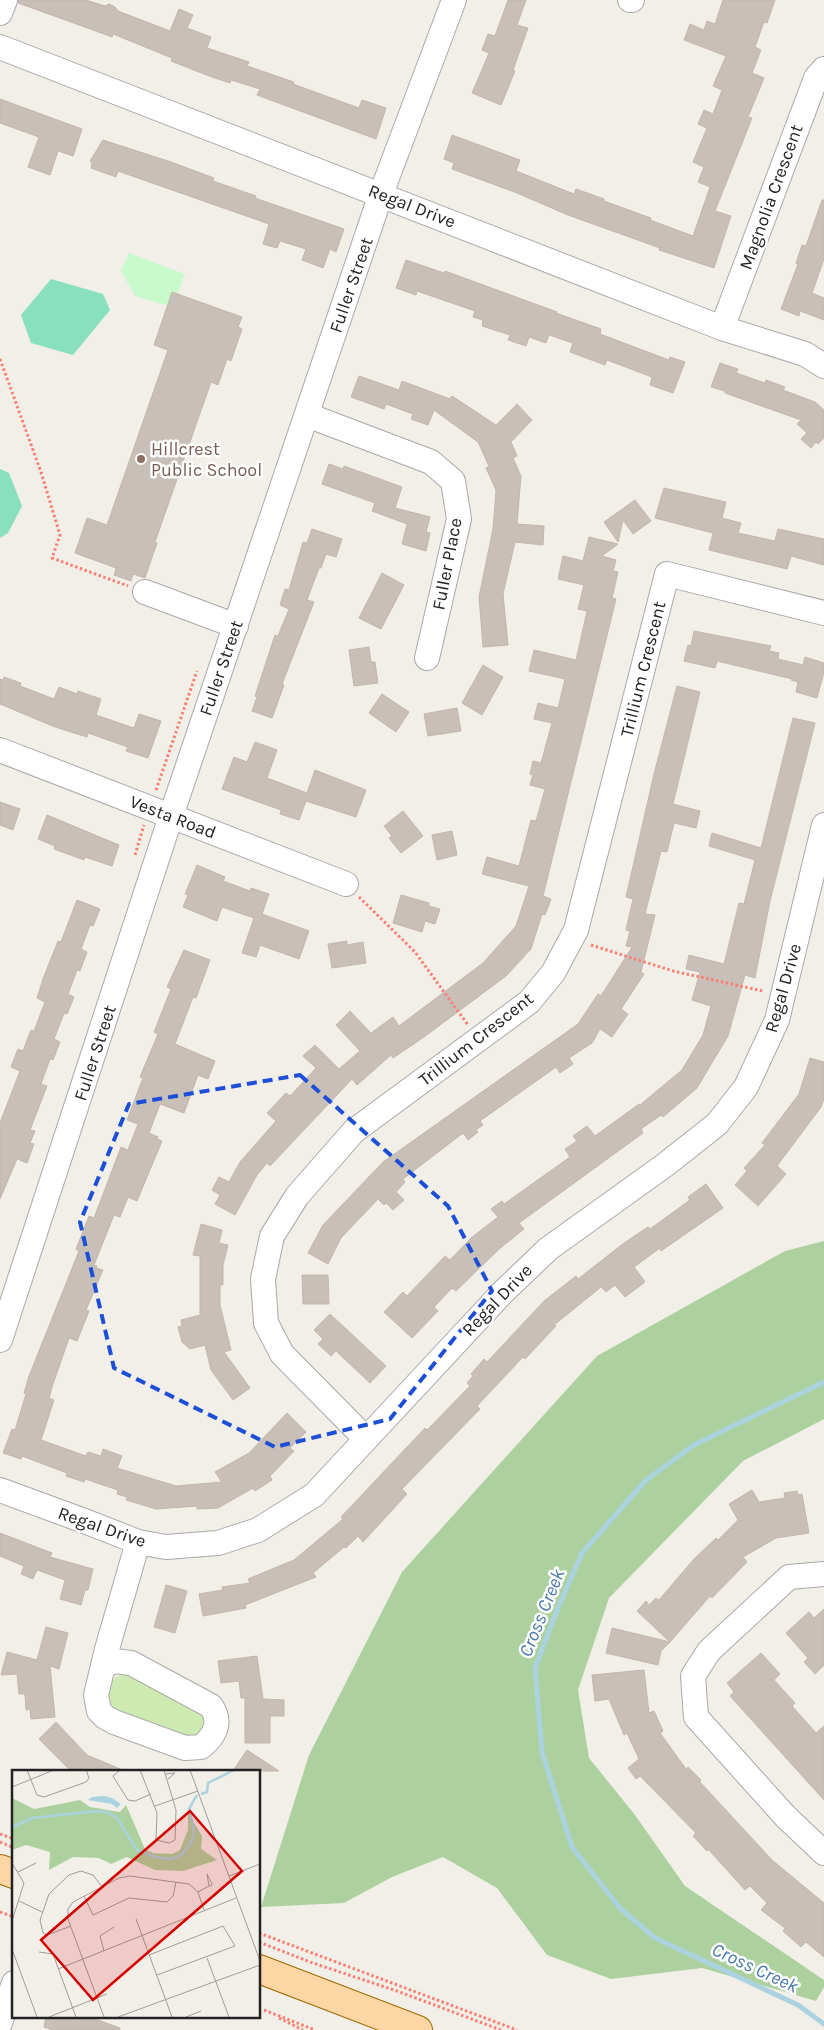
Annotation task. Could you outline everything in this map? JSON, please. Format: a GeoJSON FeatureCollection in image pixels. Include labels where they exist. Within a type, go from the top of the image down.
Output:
{"type":"FeatureCollection","features":[{"type":"Feature","properties":{"kind":"main road"},"geometry":{"type":"LineString","coordinates":[[0,1869],[12,1873]]}},
{"type":"Feature","properties":{"kind":"main road"},"geometry":{"type":"LineString","coordinates":[[260,1969],[418,2030]]}},
{"type":"Feature","properties":{"kind":"street"},"geometry":{"type":"LineString","coordinates":[[0,14],[5,0]]}},
{"type":"Feature","properties":{"kind":"street","name":"Fuller Street"},"geometry":{"type":"LineString","coordinates":[[0,1340],[171,816],[381,194],[454,0]]}},
{"type":"Feature","properties":{"kind":"street","name":"Regal Drive"},"geometry":{"type":"LineString","coordinates":[[0,47],[722,328],[805,354],[824,366]]}},
{"type":"Feature","properties":{"kind":"street","name":"Magnolia Crescent"},"geometry":{"type":"LineString","coordinates":[[722,328],[816,78],[824,69]]}},
{"type":"Feature","properties":{"kind":"street","name":"Fuller Place"},"geometry":{"type":"LineString","coordinates":[[307,415],[431,462],[453,481],[459,519],[427,658]]}},
{"type":"Feature","properties":{"kind":"street","name":"Trillium Crescent"},"geometry":{"type":"LineString","coordinates":[[366,1439],[282,1354],[266,1323],[263,1279],[272,1236],[297,1196],[354,1131],[528,1002],[553,973],[576,930],[667,574],[824,613]]}},
{"type":"Feature","properties":{"kind":"street"},"geometry":{"type":"LineString","coordinates":[[145,592],[236,626]]}},
{"type":"Feature","properties":{"kind":"street","name":"Vesta Road"},"geometry":{"type":"LineString","coordinates":[[0,750],[346,884]]}},
{"type":"Feature","properties":{"kind":"street","name":"Regal Drive"},"geometry":{"type":"LineString","coordinates":[[0,1490],[138,1542],[166,1547],[218,1543],[258,1530],[314,1495],[502,1294],[548,1249],[665,1165],[717,1124],[746,1087],[778,1020],[824,828]]}},
{"type":"Feature","properties":{"kind":"street"},"geometry":{"type":"LineString","coordinates":[[104,1666],[114,1661],[131,1664],[211,1706],[218,1720],[213,1735],[201,1747],[185,1748],[105,1717],[99,1711],[96,1695],[138,1542]]}},
{"type":"Feature","properties":{"kind":"street"},"geometry":{"type":"LineString","coordinates":[[824,1574],[789,1576],[709,1652],[693,1676],[696,1717],[785,1816],[824,1853]]}},
{"type":"Feature","properties":{"kind":"street"},"geometry":{"type":"LineString","coordinates":[[0,2022],[12,1989]]}},
{"type":"Feature","properties":{"kind":"path"},"geometry":{"type":"LineString","coordinates":[[0,359],[41,472],[60,534],[52,558],[145,592]]}},
{"type":"Feature","properties":{"kind":"path"},"geometry":{"type":"LineString","coordinates":[[155,792],[199,664]]}},
{"type":"Feature","properties":{"kind":"path"},"geometry":{"type":"LineString","coordinates":[[346,884],[415,952],[478,1040]]}},
{"type":"Feature","properties":{"kind":"path"},"geometry":{"type":"LineString","coordinates":[[571,939],[673,971],[783,996]]}},
{"type":"Feature","properties":{"kind":"path"},"geometry":{"type":"LineString","coordinates":[[0,1834],[12,1838]]}},
{"type":"Feature","properties":{"kind":"path"},"geometry":{"type":"LineString","coordinates":[[0,1842],[12,1847]]}},
{"type":"Feature","properties":{"kind":"path"},"geometry":{"type":"LineString","coordinates":[[0,1912],[12,1916]]}},
{"type":"Feature","properties":{"kind":"path"},"geometry":{"type":"LineString","coordinates":[[260,1933],[517,2030]]}},
{"type":"Feature","properties":{"kind":"path"},"geometry":{"type":"LineString","coordinates":[[260,1942],[310,1962],[397,1990],[501,2030]]}},
{"type":"Feature","properties":{"kind":"path"},"geometry":{"type":"LineString","coordinates":[[260,2008],[315,2030]]}},
{"type":"Feature","properties":{"kind":"path"},"geometry":{"type":"LineString","coordinates":[[264,2010],[303,2030]]}},
{"type":"Feature","properties":{"kind":"highlighted area"},"geometry":{"type":"Polygon","coordinates":[[[300,1075],[448,1206],[492,1291],[390,1419],[275,1447],[114,1368],[80,1222],[129,1104],[300,1075]]]}},
{"type":"Feature","properties":{"kind":"green space"},"geometry":{"type":"Polygon","coordinates":[[[129,253],[185,274],[172,307],[135,296],[121,271],[129,253]]]}},
{"type":"Feature","properties":{"kind":"green space"},"geometry":{"type":"Polygon","coordinates":[[[51,279],[103,294],[110,310],[73,355],[31,343],[21,315],[51,279]]]}},
{"type":"Feature","properties":{"kind":"green space"},"geometry":{"type":"Polygon","coordinates":[[[0,469],[9,473],[22,506],[8,533],[0,538],[0,469]]]}},
{"type":"Feature","properties":{"kind":"green space"},"geometry":{"type":"Polygon","coordinates":[[[824,1241],[824,1419],[743,1461],[609,1598],[578,1690],[589,1758],[635,1815],[685,1886],[824,1980],[824,1987],[816,2001],[702,1968],[611,1979],[547,1955],[497,1888],[443,1857],[392,1877],[344,1903],[261,1907],[309,1755],[402,1572],[597,1356],[785,1251],[824,1241]]]}},
{"type":"Feature","properties":{"kind":"green space"},"geometry":{"type":"Polygon","coordinates":[[[129,1674],[203,1712],[207,1726],[192,1741],[119,1715],[109,1704],[107,1693],[110,1682],[118,1676],[129,1674]]]}},
{"type":"Feature","properties":{"kind":"building"},"geometry":{"type":"Polygon","coordinates":[[[18,0],[86,0],[105,6],[109,4],[118,11],[170,31],[179,9],[193,15],[187,28],[211,37],[207,48],[249,62],[247,66],[294,82],[293,84],[359,108],[362,100],[386,108],[376,139],[257,95],[260,89],[231,80],[230,83],[209,76],[171,61],[172,58],[113,34],[112,37],[18,3],[18,0]]]}},
{"type":"Feature","properties":{"kind":"building"},"geometry":{"type":"Polygon","coordinates":[[[508,0],[526,0],[517,25],[528,28],[513,70],[515,71],[501,105],[472,93],[489,53],[482,50],[488,34],[495,36],[508,0]]]}},
{"type":"Feature","properties":{"kind":"building"},"geometry":{"type":"Polygon","coordinates":[[[723,0],[775,0],[767,23],[764,22],[755,47],[761,50],[752,73],[764,78],[748,117],[752,118],[715,211],[731,216],[714,268],[659,250],[660,248],[568,215],[517,193],[452,169],[454,163],[444,159],[452,135],[520,160],[516,171],[574,194],[576,189],[604,199],[604,201],[693,236],[710,187],[698,182],[704,167],[693,162],[707,128],[698,124],[704,110],[713,114],[722,90],[713,86],[726,56],[684,40],[690,24],[704,30],[707,21],[715,24],[723,0]]]}},
{"type":"Feature","properties":{"kind":"building"},"geometry":{"type":"Polygon","coordinates":[[[0,99],[82,129],[73,156],[58,151],[50,175],[28,167],[39,137],[0,123],[0,99]]]}},
{"type":"Feature","properties":{"kind":"building"},"geometry":{"type":"Polygon","coordinates":[[[103,140],[171,162],[214,178],[213,181],[256,196],[255,198],[344,229],[336,252],[330,249],[323,268],[302,260],[306,249],[280,241],[277,248],[263,244],[269,224],[118,171],[116,177],[91,168],[92,162],[90,161],[103,140]]]}},
{"type":"Feature","properties":{"kind":"building"},"geometry":{"type":"Polygon","coordinates":[[[822,200],[824,200],[824,259],[812,293],[824,298],[824,320],[800,311],[799,316],[781,309],[798,264],[796,263],[802,245],[806,246],[822,200]]]}},
{"type":"Feature","properties":{"kind":"building"},"geometry":{"type":"Polygon","coordinates":[[[406,260],[444,273],[445,271],[557,312],[601,329],[600,334],[669,360],[670,357],[685,362],[673,393],[650,385],[652,377],[607,360],[605,365],[570,352],[573,343],[549,335],[546,343],[529,337],[526,346],[508,340],[510,335],[482,326],[483,320],[473,317],[475,311],[417,291],[416,295],[396,288],[406,260]]]}},
{"type":"Feature","properties":{"kind":"building"},"geometry":{"type":"Polygon","coordinates":[[[172,292],[242,317],[238,327],[242,329],[231,361],[227,359],[218,385],[211,382],[155,542],[157,543],[145,578],[133,574],[131,581],[114,575],[116,568],[75,553],[87,518],[107,525],[168,350],[154,345],[172,292]]]}},
{"type":"Feature","properties":{"kind":"building"},"geometry":{"type":"Polygon","coordinates":[[[720,363],[738,369],[736,373],[765,383],[766,380],[785,387],[783,390],[815,402],[824,410],[824,438],[818,444],[816,442],[811,448],[801,439],[807,433],[797,424],[801,420],[711,387],[720,363]]]}},
{"type":"Feature","properties":{"kind":"building"},"geometry":{"type":"Polygon","coordinates":[[[359,376],[399,390],[402,381],[450,399],[452,396],[496,425],[517,404],[532,420],[511,442],[517,456],[513,458],[521,476],[517,524],[544,526],[543,545],[515,542],[503,594],[508,645],[483,647],[479,597],[493,529],[496,490],[486,468],[489,466],[478,442],[434,410],[428,425],[411,419],[413,414],[386,404],[384,409],[351,397],[359,376]]]}},
{"type":"Feature","properties":{"kind":"building"},"geometry":{"type":"Polygon","coordinates":[[[329,464],[343,469],[344,466],[402,487],[395,508],[430,517],[426,532],[430,533],[426,551],[402,544],[407,524],[372,511],[375,503],[322,484],[329,464]]]}},
{"type":"Feature","properties":{"kind":"building"},"geometry":{"type":"Polygon","coordinates":[[[664,488],[726,502],[722,518],[741,523],[738,533],[775,541],[778,529],[824,539],[824,565],[791,556],[787,569],[709,550],[713,533],[655,518],[664,488]]]}},
{"type":"Feature","properties":{"kind":"building"},"geometry":{"type":"Polygon","coordinates":[[[635,500],[651,521],[633,534],[623,520],[618,542],[604,522],[635,500]]]}},
{"type":"Feature","properties":{"kind":"building"},"geometry":{"type":"Polygon","coordinates":[[[312,529],[342,539],[336,557],[326,554],[321,568],[319,568],[307,600],[314,602],[282,684],[284,685],[272,718],[252,711],[257,697],[255,696],[275,635],[278,636],[289,609],[280,605],[285,589],[289,590],[303,542],[307,543],[312,529]]]}},
{"type":"Feature","properties":{"kind":"building"},"geometry":{"type":"Polygon","coordinates":[[[589,537],[618,544],[602,556],[616,560],[613,571],[618,572],[612,598],[616,599],[543,896],[551,899],[545,915],[542,914],[531,949],[506,976],[424,1037],[393,1058],[391,1055],[357,1085],[352,1079],[270,1166],[267,1163],[257,1175],[235,1215],[215,1204],[220,1195],[212,1190],[219,1177],[229,1182],[240,1162],[276,1121],[267,1113],[286,1093],[290,1096],[316,1068],[303,1056],[315,1045],[339,1069],[360,1051],[336,1025],[350,1011],[371,1033],[393,1017],[399,1026],[483,963],[516,926],[529,886],[482,874],[487,857],[519,866],[531,820],[536,821],[545,789],[530,785],[533,775],[530,774],[533,761],[541,763],[552,723],[534,719],[538,703],[558,708],[565,679],[529,671],[534,650],[576,660],[587,611],[578,609],[584,585],[558,579],[563,556],[583,561],[589,537]]]}},
{"type":"Feature","properties":{"kind":"building"},"geometry":{"type":"Polygon","coordinates":[[[382,573],[404,585],[381,629],[359,618],[382,573]]]}},
{"type":"Feature","properties":{"kind":"building"},"geometry":{"type":"Polygon","coordinates":[[[694,631],[771,646],[769,651],[779,653],[778,659],[803,665],[805,657],[824,663],[824,672],[817,698],[796,692],[798,682],[792,679],[717,661],[715,668],[684,661],[688,645],[691,646],[694,631]]]}},
{"type":"Feature","properties":{"kind":"building"},"geometry":{"type":"Polygon","coordinates":[[[369,647],[371,662],[375,662],[378,683],[354,686],[349,650],[369,647]]]}},
{"type":"Feature","properties":{"kind":"building"},"geometry":{"type":"Polygon","coordinates":[[[483,665],[503,677],[482,715],[462,703],[483,665]]]}},
{"type":"Feature","properties":{"kind":"building"},"geometry":{"type":"Polygon","coordinates":[[[4,677],[21,683],[20,686],[54,699],[59,687],[77,694],[78,691],[101,699],[96,715],[134,728],[139,714],[161,721],[148,758],[126,751],[128,747],[88,733],[87,737],[55,727],[0,704],[0,679],[3,680],[4,677]]]}},
{"type":"Feature","properties":{"kind":"building"},"geometry":{"type":"Polygon","coordinates":[[[677,686],[700,692],[673,804],[700,811],[696,828],[674,823],[667,852],[661,851],[645,914],[655,915],[641,972],[644,974],[621,1009],[628,1014],[612,1037],[600,1029],[592,1043],[569,1058],[573,1064],[560,1073],[556,1067],[480,1121],[483,1125],[468,1140],[463,1133],[403,1179],[405,1182],[396,1192],[404,1200],[393,1210],[386,1203],[384,1205],[378,1199],[341,1238],[328,1264],[308,1253],[323,1225],[383,1162],[578,1024],[598,994],[601,996],[632,947],[626,946],[630,931],[626,930],[633,899],[626,897],[654,774],[677,686]]]}},
{"type":"Feature","properties":{"kind":"building"},"geometry":{"type":"Polygon","coordinates":[[[382,694],[409,712],[396,732],[369,713],[382,694]]]}},
{"type":"Feature","properties":{"kind":"building"},"geometry":{"type":"Polygon","coordinates":[[[457,708],[461,731],[428,736],[424,714],[457,708]]]}},
{"type":"Feature","properties":{"kind":"building"},"geometry":{"type":"Polygon","coordinates":[[[793,718],[815,723],[770,901],[755,978],[745,975],[728,1036],[697,1088],[663,1117],[661,1115],[641,1129],[643,1133],[519,1223],[524,1229],[498,1250],[456,1291],[452,1288],[434,1307],[438,1311],[412,1338],[384,1312],[403,1292],[407,1296],[445,1256],[450,1260],[471,1238],[498,1217],[491,1209],[502,1201],[504,1204],[570,1157],[565,1149],[577,1141],[573,1136],[587,1126],[595,1136],[640,1105],[682,1070],[703,1035],[711,1006],[692,1000],[700,972],[686,969],[689,955],[724,964],[739,903],[744,904],[755,860],[709,846],[712,833],[761,848],[793,718]]]}},
{"type":"Feature","properties":{"kind":"building"},"geometry":{"type":"Polygon","coordinates":[[[255,742],[277,750],[267,778],[307,793],[315,770],[366,790],[356,817],[306,801],[299,820],[280,814],[281,810],[222,789],[234,757],[247,762],[255,742]]]}},
{"type":"Feature","properties":{"kind":"building"},"geometry":{"type":"Polygon","coordinates":[[[0,802],[20,809],[13,830],[0,825],[0,802]]]}},
{"type":"Feature","properties":{"kind":"building"},"geometry":{"type":"Polygon","coordinates":[[[403,811],[423,836],[401,853],[389,838],[392,836],[384,826],[403,811]]]}},
{"type":"Feature","properties":{"kind":"building"},"geometry":{"type":"Polygon","coordinates":[[[47,815],[119,845],[112,866],[85,857],[84,860],[54,849],[55,846],[38,839],[47,815]]]}},
{"type":"Feature","properties":{"kind":"building"},"geometry":{"type":"Polygon","coordinates":[[[452,831],[457,855],[437,860],[432,835],[452,831]]]}},
{"type":"Feature","properties":{"kind":"building"},"geometry":{"type":"Polygon","coordinates":[[[197,865],[225,877],[223,881],[250,891],[251,888],[269,894],[262,914],[309,931],[299,959],[260,945],[256,957],[242,953],[254,918],[222,907],[217,921],[183,907],[188,895],[185,894],[197,865]]]}},
{"type":"Feature","properties":{"kind":"building"},"geometry":{"type":"Polygon","coordinates":[[[401,895],[429,903],[429,906],[440,909],[435,924],[425,921],[422,932],[393,923],[401,895]]]}},
{"type":"Feature","properties":{"kind":"building"},"geometry":{"type":"Polygon","coordinates":[[[77,900],[100,909],[93,926],[90,925],[81,949],[87,952],[80,971],[77,970],[68,994],[74,997],[67,1014],[64,1013],[54,1039],[60,1042],[53,1060],[50,1059],[41,1084],[47,1086],[30,1130],[35,1131],[30,1143],[34,1144],[27,1163],[17,1159],[0,1199],[0,1123],[20,1071],[11,1067],[18,1049],[23,1051],[31,1030],[34,1031],[45,1002],[37,998],[43,979],[58,941],[61,942],[77,900]]]}},
{"type":"Feature","properties":{"kind":"building"},"geometry":{"type":"Polygon","coordinates":[[[347,941],[347,945],[363,942],[366,963],[332,968],[328,944],[347,941]]]}},
{"type":"Feature","properties":{"kind":"building"},"geometry":{"type":"Polygon","coordinates":[[[184,950],[210,960],[196,998],[193,997],[175,1044],[215,1061],[208,1079],[198,1075],[184,1113],[160,1104],[149,1133],[162,1141],[137,1201],[128,1197],[120,1217],[114,1215],[94,1265],[97,1266],[96,1268],[103,1270],[86,1310],[89,1311],[77,1341],[69,1338],[49,1398],[54,1400],[41,1440],[86,1456],[88,1452],[101,1456],[103,1449],[122,1456],[117,1468],[176,1486],[222,1482],[215,1472],[249,1453],[287,1413],[306,1432],[290,1448],[294,1451],[270,1476],[272,1480],[255,1491],[253,1488],[218,1508],[197,1509],[197,1506],[156,1509],[126,1500],[127,1497],[117,1494],[118,1490],[85,1479],[84,1482],[66,1476],[67,1473],[22,1456],[21,1459],[3,1453],[12,1429],[15,1430],[26,1394],[24,1393],[29,1376],[79,1251],[76,1249],[89,1216],[94,1218],[121,1147],[128,1150],[138,1124],[127,1120],[143,1078],[140,1077],[158,1034],[154,1032],[171,989],[167,987],[184,950]]]}},
{"type":"Feature","properties":{"kind":"building"},"geometry":{"type":"Polygon","coordinates":[[[810,1058],[824,1062],[824,1099],[821,1107],[777,1166],[786,1174],[758,1206],[735,1185],[747,1171],[744,1168],[765,1145],[762,1143],[799,1094],[810,1058]]]}},
{"type":"Feature","properties":{"kind":"building"},"geometry":{"type":"Polygon","coordinates":[[[706,1184],[723,1208],[661,1251],[660,1248],[634,1267],[645,1282],[625,1297],[615,1285],[606,1292],[601,1287],[554,1325],[556,1326],[525,1359],[523,1357],[477,1406],[480,1409],[402,1489],[407,1494],[363,1542],[358,1536],[346,1548],[344,1547],[313,1573],[316,1577],[245,1605],[246,1608],[203,1616],[199,1594],[223,1590],[222,1587],[250,1583],[248,1579],[294,1560],[343,1519],[341,1517],[425,1428],[427,1430],[470,1386],[467,1383],[473,1376],[471,1374],[484,1359],[487,1362],[544,1301],[576,1276],[578,1279],[624,1243],[648,1227],[650,1229],[690,1200],[688,1197],[706,1184]]]}},
{"type":"Feature","properties":{"kind":"building"},"geometry":{"type":"Polygon","coordinates":[[[201,1224],[222,1230],[219,1243],[228,1245],[223,1265],[223,1285],[220,1285],[220,1305],[231,1350],[224,1352],[250,1388],[233,1400],[211,1370],[205,1345],[190,1349],[182,1342],[178,1327],[182,1326],[181,1320],[200,1315],[200,1256],[193,1255],[201,1224]]]}},
{"type":"Feature","properties":{"kind":"building"},"geometry":{"type":"Polygon","coordinates":[[[302,1275],[328,1275],[329,1304],[303,1304],[302,1275]]]}},
{"type":"Feature","properties":{"kind":"building"},"geometry":{"type":"Polygon","coordinates":[[[330,1314],[386,1366],[370,1383],[336,1351],[331,1356],[318,1344],[323,1339],[314,1330],[330,1314]]]}},
{"type":"Feature","properties":{"kind":"building"},"geometry":{"type":"Polygon","coordinates":[[[752,1490],[759,1502],[785,1498],[784,1493],[797,1491],[798,1495],[802,1494],[809,1533],[776,1538],[743,1557],[747,1562],[712,1598],[710,1596],[670,1642],[637,1611],[646,1601],[649,1605],[656,1598],[659,1600],[694,1559],[716,1538],[718,1540],[738,1520],[729,1504],[752,1490]]]}},
{"type":"Feature","properties":{"kind":"building"},"geometry":{"type":"Polygon","coordinates":[[[0,1533],[52,1553],[50,1557],[93,1569],[88,1590],[85,1590],[81,1605],[60,1599],[65,1580],[37,1570],[33,1579],[21,1574],[24,1566],[0,1556],[0,1533]]]}},
{"type":"Feature","properties":{"kind":"building"},"geometry":{"type":"Polygon","coordinates":[[[166,1585],[187,1591],[175,1633],[154,1627],[166,1585]]]}},
{"type":"Feature","properties":{"kind":"building"},"geometry":{"type":"Polygon","coordinates":[[[824,1609],[824,1665],[815,1674],[804,1662],[808,1658],[786,1633],[809,1612],[814,1618],[824,1609]]]}},
{"type":"Feature","properties":{"kind":"building"},"geometry":{"type":"Polygon","coordinates":[[[46,1627],[68,1633],[59,1669],[50,1666],[55,1717],[31,1719],[30,1709],[26,1710],[25,1694],[19,1694],[17,1674],[1,1675],[7,1652],[37,1660],[46,1627]]]}},
{"type":"Feature","properties":{"kind":"building"},"geometry":{"type":"Polygon","coordinates":[[[612,1628],[670,1642],[661,1651],[658,1665],[606,1653],[612,1628]]]}},
{"type":"Feature","properties":{"kind":"building"},"geometry":{"type":"Polygon","coordinates":[[[761,1653],[780,1674],[774,1680],[795,1703],[792,1706],[816,1733],[824,1726],[824,1800],[730,1696],[734,1692],[727,1683],[761,1653]]]}},
{"type":"Feature","properties":{"kind":"building"},"geometry":{"type":"Polygon","coordinates":[[[257,1656],[263,1699],[284,1700],[284,1716],[270,1716],[270,1743],[245,1743],[245,1698],[241,1698],[239,1681],[221,1683],[218,1661],[257,1656]]]}},
{"type":"Feature","properties":{"kind":"building"},"geometry":{"type":"Polygon","coordinates":[[[644,1670],[649,1713],[654,1711],[663,1731],[660,1733],[686,1769],[688,1767],[701,1780],[700,1782],[772,1860],[824,1903],[824,1957],[806,1942],[801,1947],[783,1931],[785,1928],[761,1910],[767,1903],[750,1886],[745,1890],[708,1849],[707,1851],[693,1836],[696,1833],[640,1776],[636,1779],[628,1768],[639,1759],[627,1733],[624,1735],[609,1699],[595,1701],[592,1675],[644,1670]]]}},
{"type":"Feature","properties":{"kind":"building"},"geometry":{"type":"Polygon","coordinates":[[[56,1722],[87,1755],[123,1770],[70,1770],[39,1739],[56,1722]]]}},
{"type":"Feature","properties":{"kind":"building"},"geometry":{"type":"Polygon","coordinates":[[[247,1750],[279,1771],[260,1770],[234,1770],[247,1750]]]}},
{"type":"Feature","properties":{"kind":"building"},"geometry":{"type":"Polygon","coordinates":[[[46,2018],[92,2018],[120,2028],[120,2030],[53,2030],[44,2027],[46,2018]]]}},
{"type":"Feature","properties":{"kind":"waterway","name":"Cross Creek"},"geometry":{"type":"LineString","coordinates":[[824,1382],[694,1445],[646,1480],[582,1553],[535,1668],[542,1752],[572,1847],[620,1908],[655,1938],[798,2005],[824,2024]]}},
{"type":"Feature","properties":{"kind":"place","name":"Hillcrest Public School"},"geometry":{"type":"Point","coordinates":[141,459]}}]}
